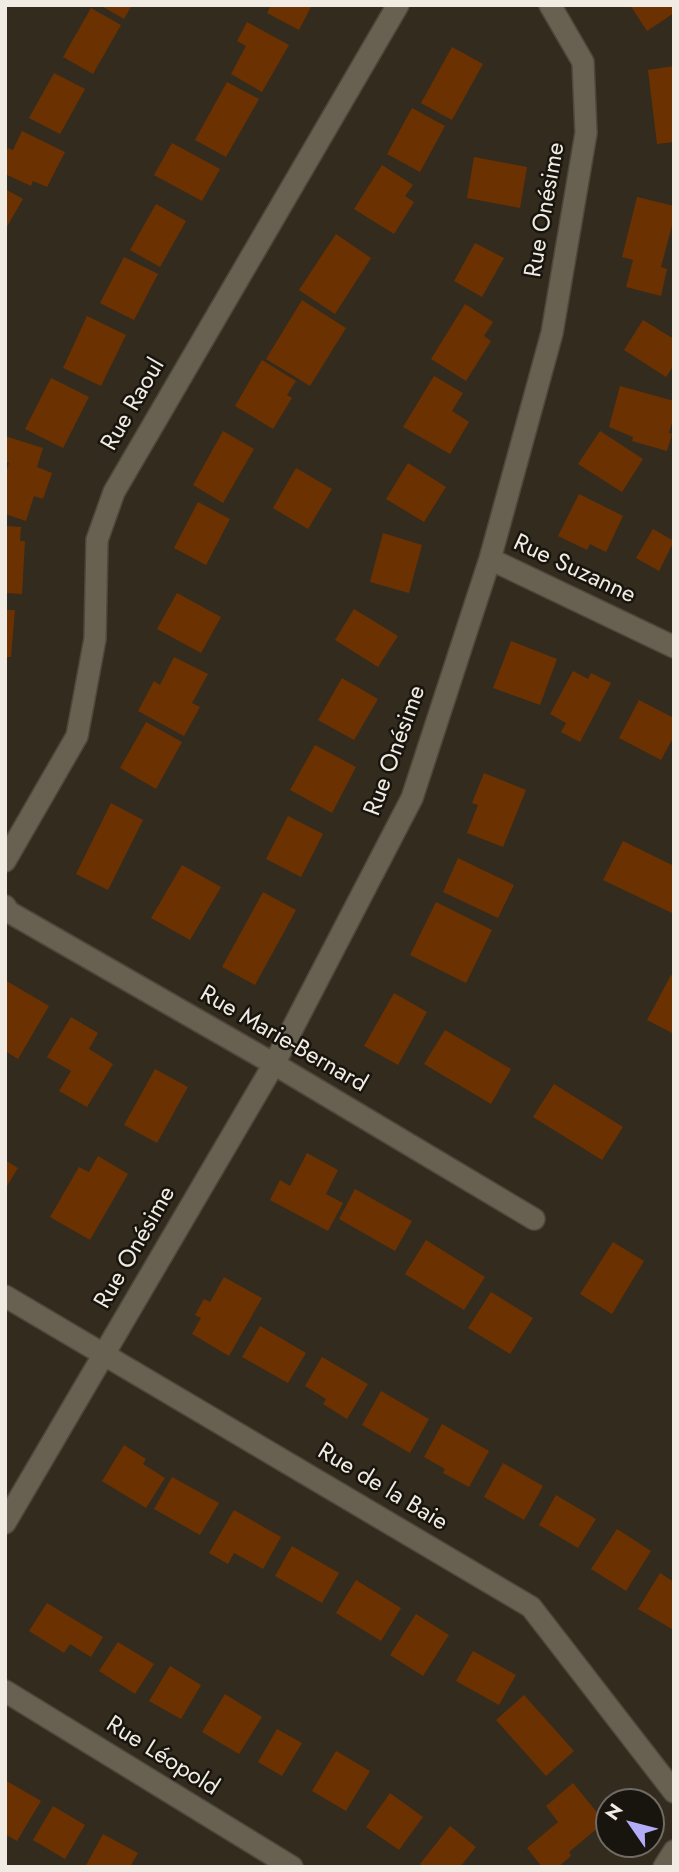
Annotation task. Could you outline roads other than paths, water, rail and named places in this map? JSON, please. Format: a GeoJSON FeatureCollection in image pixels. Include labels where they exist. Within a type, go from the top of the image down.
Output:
{"type":"FeatureCollection","features":[{"type":"Feature","properties":{"kind":"street","name":"Rue Raoul"},"geometry":{"type":"LineString","coordinates":[[5,861],[77,736],[95,639],[97,540],[114,492],[398,5]]}},
{"type":"Feature","properties":{"kind":"street","name":"Rue Onésime"},"geometry":{"type":"LineString","coordinates":[[5,1523],[274,1065],[412,798],[490,559],[552,333],[586,133],[583,62],[550,5]]}},
{"type":"Feature","properties":{"kind":"street","name":"Rue Suzanne"},"geometry":{"type":"LineString","coordinates":[[490,559],[674,647]]}},
{"type":"Feature","properties":{"kind":"street","name":"Rue Marie-Bernard"},"geometry":{"type":"LineString","coordinates":[[5,906],[9,912],[534,1219]]}},
{"type":"Feature","properties":{"kind":"street","name":"Rue de la Baie"},"geometry":{"type":"LineString","coordinates":[[5,1296],[531,1608],[674,1791]]}},
{"type":"Feature","properties":{"kind":"street","name":"Rue Léopold"},"geometry":{"type":"LineString","coordinates":[[5,1691],[292,1867]]}},
{"type":"Feature","properties":{"kind":"street"},"geometry":{"type":"LineString","coordinates":[[664,1867],[674,1851]]}}]}
